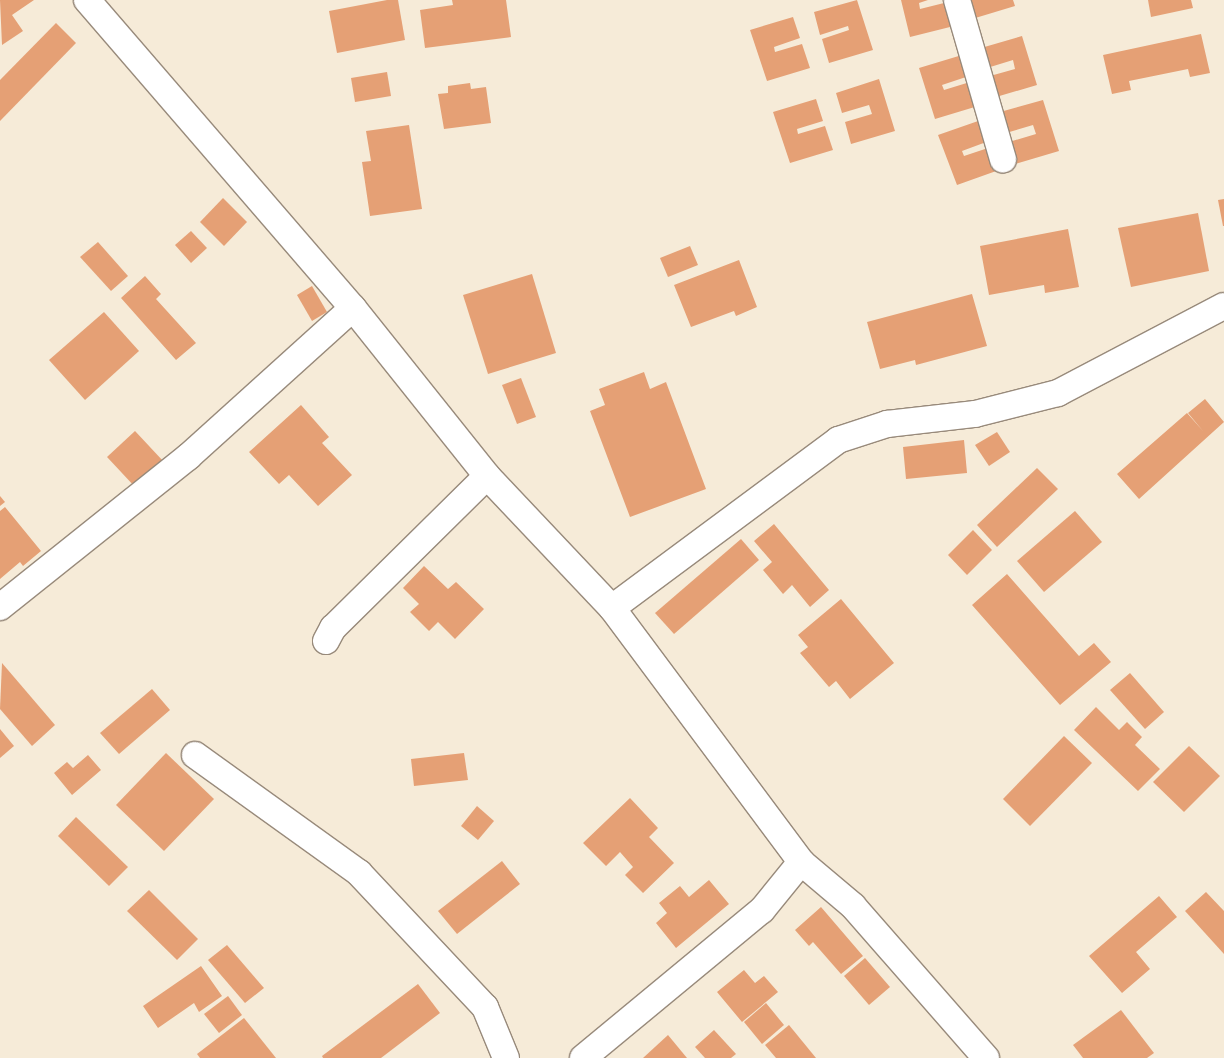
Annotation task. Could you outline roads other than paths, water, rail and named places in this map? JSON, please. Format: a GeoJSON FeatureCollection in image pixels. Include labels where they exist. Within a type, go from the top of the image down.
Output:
{"type":"FeatureCollection","features":[{"type":"Feature","properties":{"kind":"street"},"geometry":{"type":"LineString","coordinates":[[87,0],[353,308],[487,476],[612,608],[801,862],[853,906],[986,1058]]}},
{"type":"Feature","properties":{"kind":"street"},"geometry":{"type":"LineString","coordinates":[[957,0],[1003,159]]}},
{"type":"Feature","properties":{"kind":"street"},"geometry":{"type":"LineString","coordinates":[[612,608],[838,440],[887,424],[975,414],[1058,393],[1224,306]]}},
{"type":"Feature","properties":{"kind":"street"},"geometry":{"type":"LineString","coordinates":[[0,607],[196,450],[353,308]]}},
{"type":"Feature","properties":{"kind":"street"},"geometry":{"type":"LineString","coordinates":[[326,641],[333,628],[487,476]]}},
{"type":"Feature","properties":{"kind":"street"},"geometry":{"type":"LineString","coordinates":[[195,755],[359,873],[485,1007],[506,1058]]}},
{"type":"Feature","properties":{"kind":"street"},"geometry":{"type":"LineString","coordinates":[[584,1058],[762,910],[801,862]]}}]}
